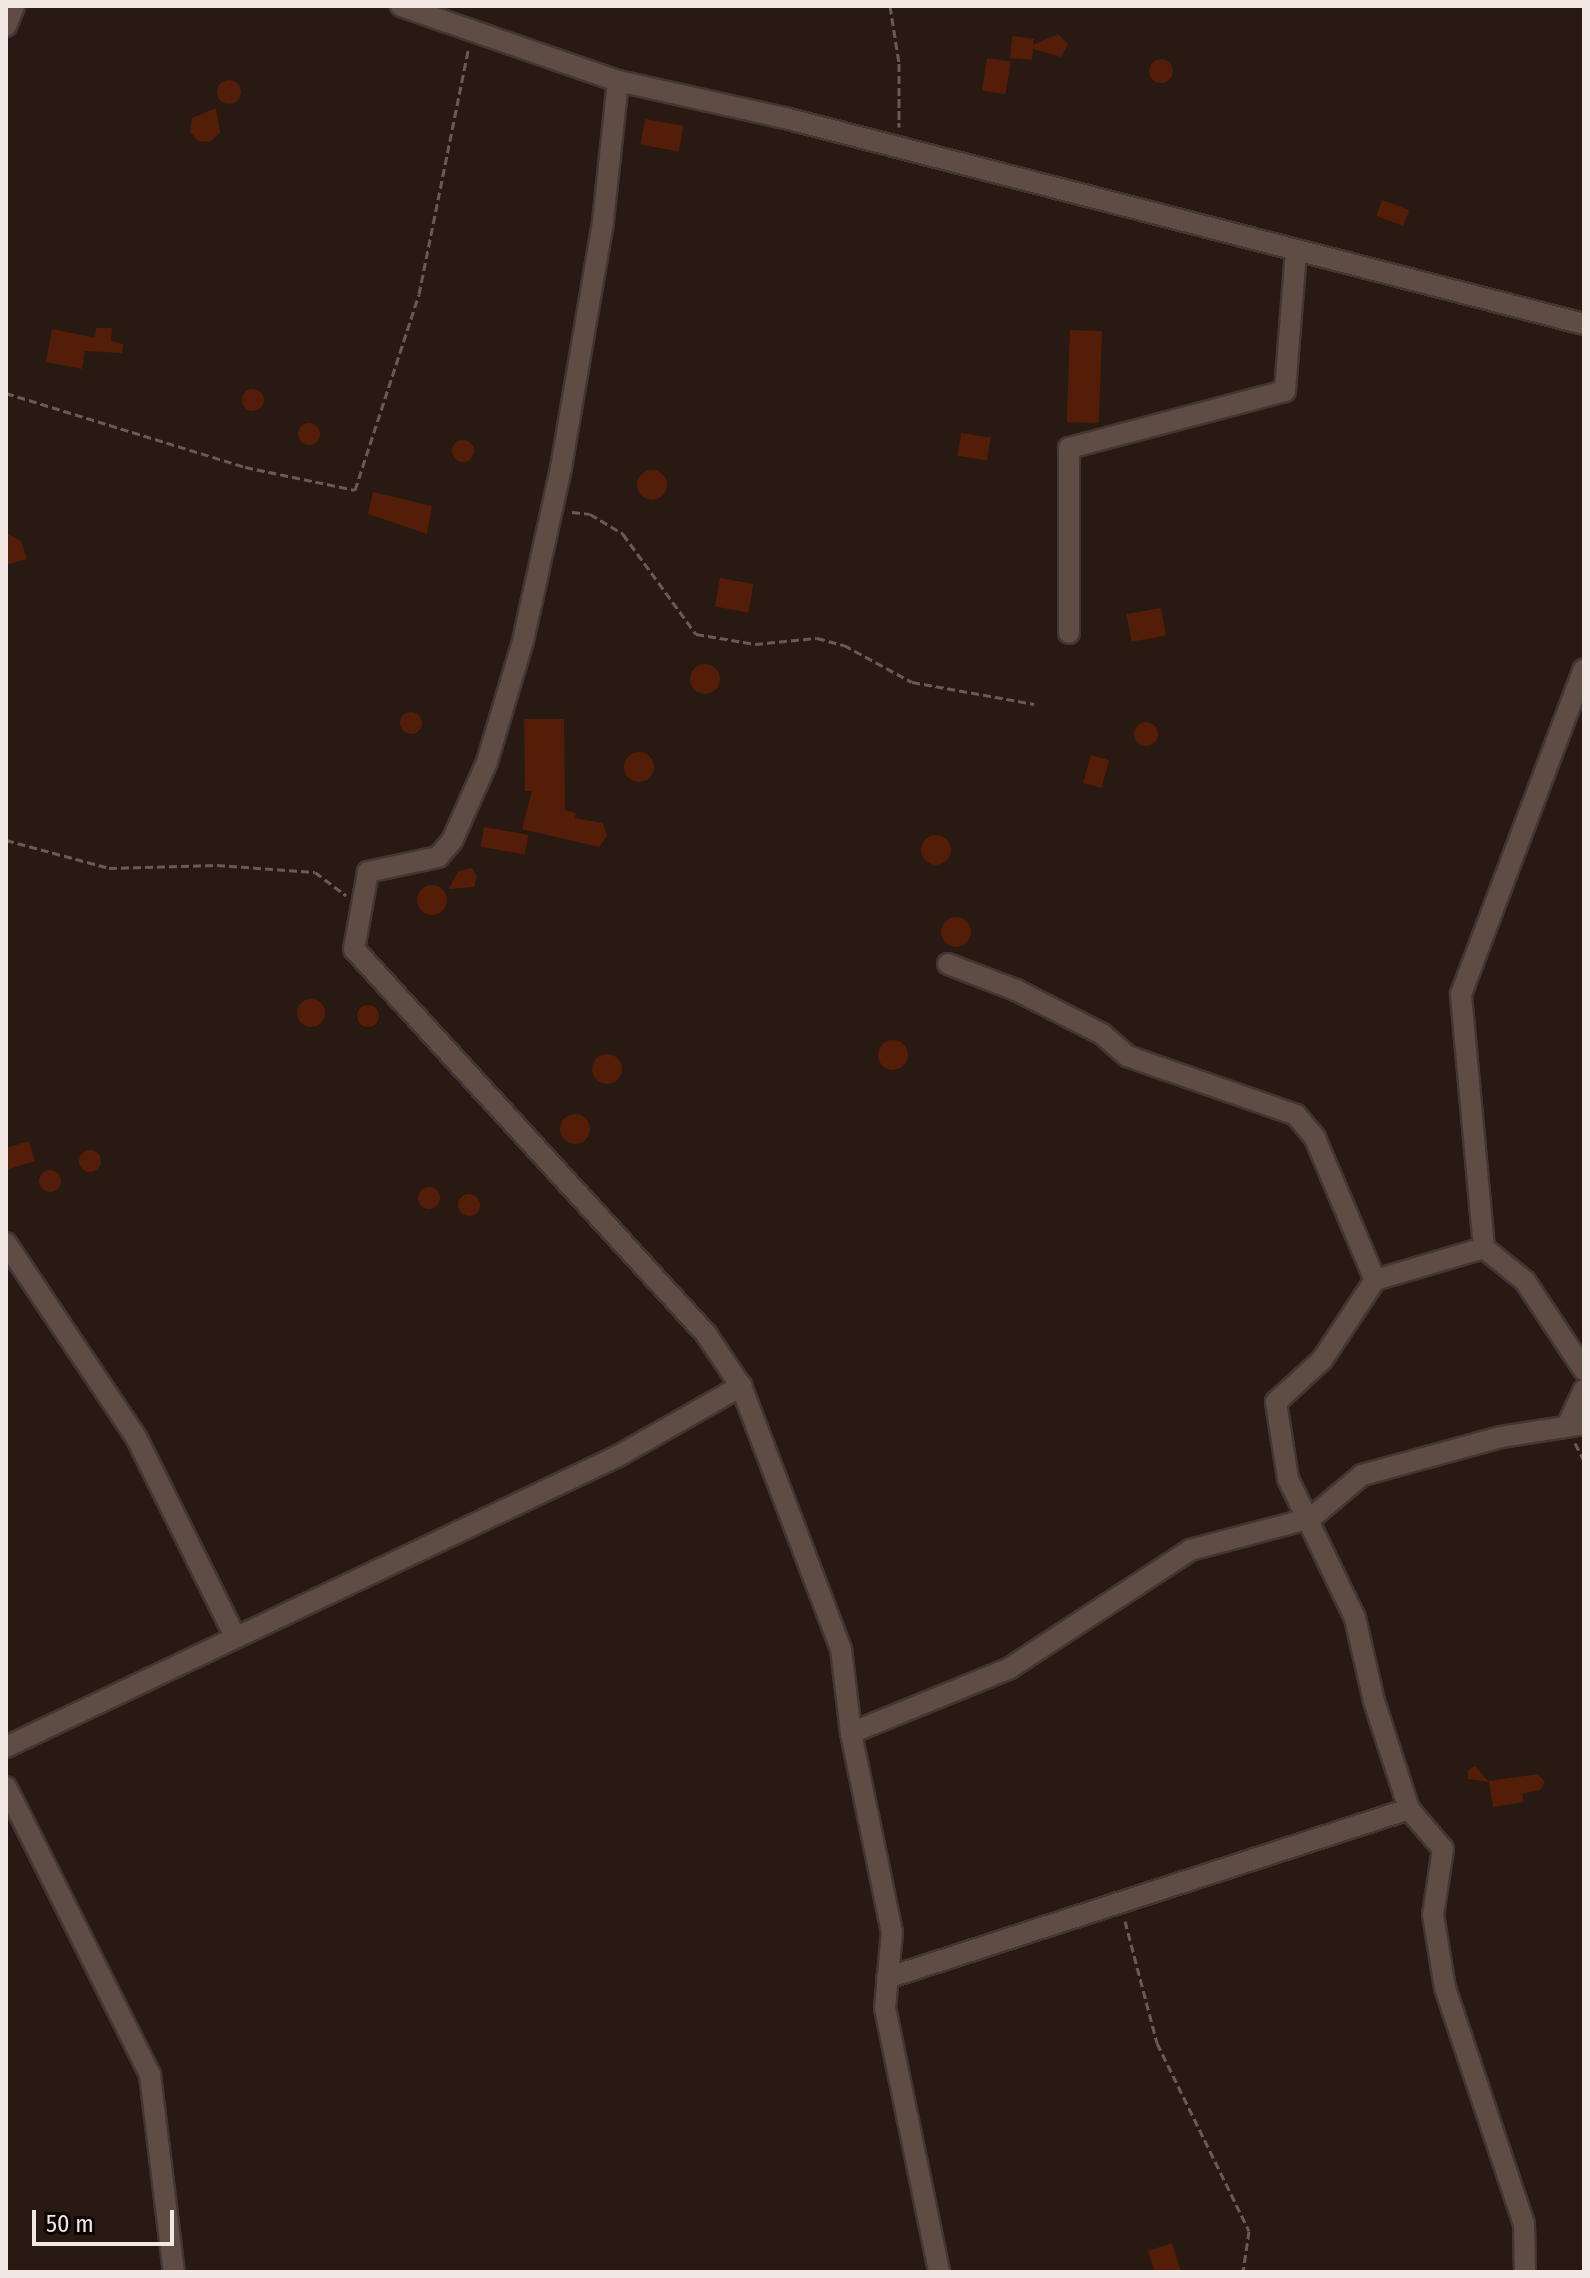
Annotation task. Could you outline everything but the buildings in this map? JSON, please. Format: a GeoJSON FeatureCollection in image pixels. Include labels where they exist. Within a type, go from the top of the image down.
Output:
{"type":"FeatureCollection","features":[{"type":"Feature","properties":{"kind":"street"},"geometry":{"type":"LineString","coordinates":[[6,26],[14,6]]}},
{"type":"Feature","properties":{"kind":"street"},"geometry":{"type":"LineString","coordinates":[[401,6],[618,81],[899,147],[1584,324]]}},
{"type":"Feature","properties":{"kind":"street"},"geometry":{"type":"LineString","coordinates":[[618,81],[603,222],[552,509],[523,641],[487,762],[452,841],[438,857],[368,872],[354,949],[706,1334],[741,1386],[841,1649],[851,1733],[892,1932],[885,2008],[939,2272]]}},
{"type":"Feature","properties":{"kind":"street"},"geometry":{"type":"LineString","coordinates":[[1069,633],[1069,448],[1285,391],[1296,250]]}},
{"type":"Feature","properties":{"kind":"street"},"geometry":{"type":"LineString","coordinates":[[1584,669],[1461,994],[1484,1248],[1525,1281],[1584,1370]]}},
{"type":"Feature","properties":{"kind":"street"},"geometry":{"type":"LineString","coordinates":[[948,964],[1016,990],[1102,1034],[1127,1056],[1296,1115],[1315,1138],[1375,1280]]}},
{"type":"Feature","properties":{"kind":"street"},"geometry":{"type":"LineString","coordinates":[[6,1243],[136,1437],[235,1636]]}},
{"type":"Feature","properties":{"kind":"street"},"geometry":{"type":"LineString","coordinates":[[1484,1248],[1375,1280],[1322,1360],[1276,1402],[1288,1479],[1311,1518],[1355,1618],[1374,1701],[1409,1809],[1443,1849],[1433,1915],[1445,1988],[1524,2224],[1525,2272]]}},
{"type":"Feature","properties":{"kind":"street"},"geometry":{"type":"LineString","coordinates":[[6,1747],[618,1456],[741,1386]]}},
{"type":"Feature","properties":{"kind":"street"},"geometry":{"type":"LineString","coordinates":[[851,1733],[1010,1668],[1190,1550],[1311,1518],[1362,1475],[1501,1437],[1576,1425],[1584,1390]]}},
{"type":"Feature","properties":{"kind":"street"},"geometry":{"type":"LineString","coordinates":[[6,1787],[150,2075],[174,2272]]}},
{"type":"Feature","properties":{"kind":"street"},"geometry":{"type":"LineString","coordinates":[[887,1978],[1409,1809]]}},
{"type":"Feature","properties":{"kind":"path"},"geometry":{"type":"LineString","coordinates":[[890,6],[899,63],[899,147]]}},
{"type":"Feature","properties":{"kind":"path"},"geometry":{"type":"LineString","coordinates":[[6,393],[245,467],[355,490],[419,294],[472,31]]}},
{"type":"Feature","properties":{"kind":"path"},"geometry":{"type":"LineString","coordinates":[[552,509],[590,514],[623,534],[696,634],[755,644],[817,638],[844,645],[912,682],[1034,704]]}},
{"type":"Feature","properties":{"kind":"path"},"geometry":{"type":"LineString","coordinates":[[6,840],[109,868],[217,865],[315,872],[361,907]]}},
{"type":"Feature","properties":{"kind":"path"},"geometry":{"type":"LineString","coordinates":[[1120,1902],[1157,2043],[1249,2231],[1243,2272]]}}]}
